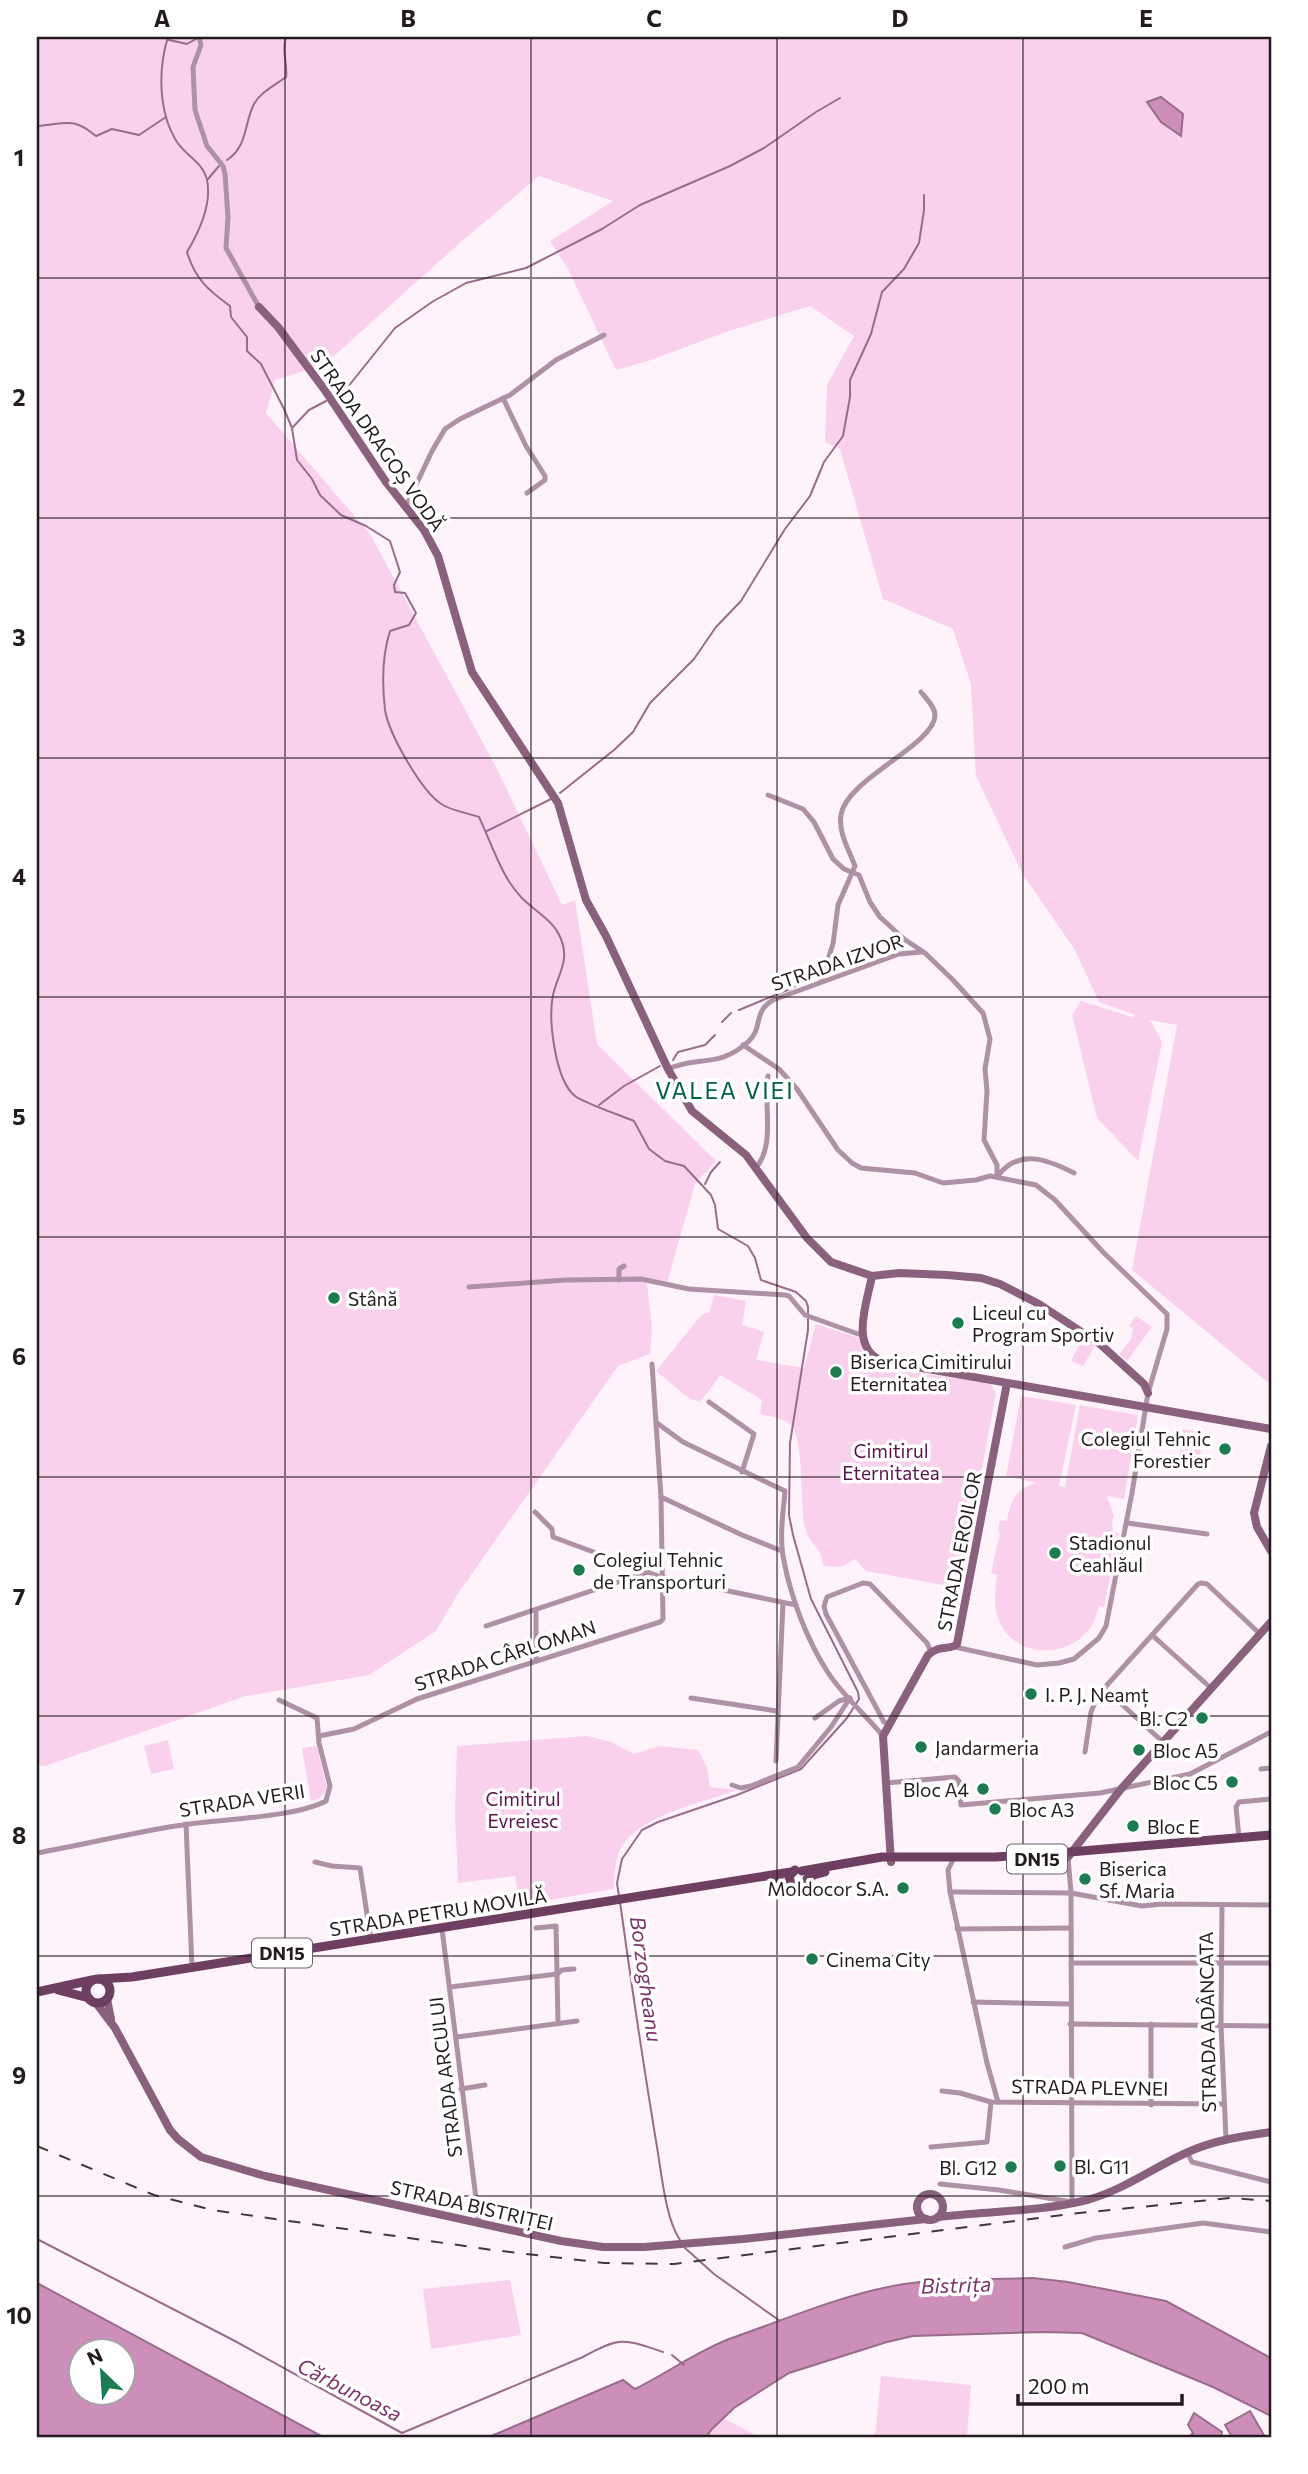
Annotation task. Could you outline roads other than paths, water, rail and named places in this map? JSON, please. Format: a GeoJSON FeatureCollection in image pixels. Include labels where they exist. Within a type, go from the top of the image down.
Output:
{"type":"FeatureCollection","features":[{"type":"Feature","properties":{"kind":"main road","name":"DN15"},"geometry":{"type":"LineString","coordinates":[[768,1877],[800,1888],[810,1877],[819,1873],[891,1859],[952,1862],[1069,1855],[1271,1837]]}},
{"type":"Feature","properties":{"kind":"main road","name":"DN15"},"geometry":{"type":"LineString","coordinates":[[768,1877],[797,1870],[891,1859],[1069,1855],[1271,1837]]}},
{"type":"Feature","properties":{"kind":"main road"},"geometry":{"type":"LineString","coordinates":[[803,1871],[807,1883]]}},
{"type":"Feature","properties":{"kind":"main road"},"geometry":{"type":"LineString","coordinates":[[791,1872],[788,1879],[791,1885]]}},
{"type":"Feature","properties":{"kind":"main road","name":"STRADA PETRU MOVILĂ"},"geometry":{"type":"LineString","coordinates":[[37,1992],[96,1980],[132,1977],[768,1877]]}},
{"type":"Feature","properties":{"kind":"main road","name":"STRADA PETRU MOVILĂ"},"geometry":{"type":"LineString","coordinates":[[109,1994],[132,1977]]}},
{"type":"Feature","properties":{"kind":"main road"},"geometry":{"type":"LineString","coordinates":[[92,2001],[87,1988],[96,1980],[108,1984],[109,1994]]}},
{"type":"Feature","properties":{"kind":"main road","name":"STRADA PETRU MOVILĂ"},"geometry":{"type":"LineString","coordinates":[[52,1989],[92,2001]]}},
{"type":"Feature","properties":{"kind":"main road","name":"DN15"},"geometry":{"type":"LineString","coordinates":[[92,2001],[109,1994]]}},
{"type":"Feature","properties":{"kind":"street"},"geometry":{"type":"LineString","coordinates":[[199,37],[201,45],[192,67],[195,110],[207,146],[223,166],[225,174],[228,217],[226,248],[259,307]]}},
{"type":"Feature","properties":{"kind":"street","name":"STRADA DRAGOȘ VODĂ"},"geometry":{"type":"LineString","coordinates":[[259,307],[278,327],[324,389],[386,482],[424,530],[438,556],[472,672],[558,803],[586,900],[606,936],[668,1069],[692,1111],[746,1155],[824,1258],[844,1268],[872,1276],[899,1273],[947,1275],[981,1278],[1000,1284],[1038,1303],[1100,1344],[1144,1384],[1148,1393]]}},
{"type":"Feature","properties":{"kind":"street"},"geometry":{"type":"LineString","coordinates":[[406,506],[445,429],[503,398],[556,360],[604,335]]}},
{"type":"Feature","properties":{"kind":"street"},"geometry":{"type":"LineString","coordinates":[[503,398],[526,446],[545,476],[545,480],[527,493]]}},
{"type":"Feature","properties":{"kind":"street"},"geometry":{"type":"LineString","coordinates":[[821,981],[833,944],[838,905],[855,866],[841,828],[842,810],[856,790],[909,749],[931,725],[934,712],[921,692]]}},
{"type":"Feature","properties":{"kind":"street"},"geometry":{"type":"LineString","coordinates":[[768,795],[803,809],[814,822],[833,859],[859,875],[870,902],[880,917],[922,952],[983,1013],[990,1039],[985,1069],[987,1091],[984,1140],[997,1165],[997,1177]]}},
{"type":"Feature","properties":{"kind":"street","name":"STRADA IZVOR"},"geometry":{"type":"LineString","coordinates":[[743,1045],[751,1039],[760,1012],[767,1004],[821,981],[898,954],[922,952]]}},
{"type":"Feature","properties":{"kind":"street"},"geometry":{"type":"LineString","coordinates":[[668,1069],[676,1065],[719,1060],[743,1045],[779,1069],[797,1089],[838,1150],[861,1168],[915,1173],[943,1183],[990,1176],[1036,1185],[1167,1314],[1167,1329],[1148,1393],[1127,1523],[1106,1626],[1099,1638],[1074,1659],[1037,1665],[955,1647]]}},
{"type":"Feature","properties":{"kind":"street"},"geometry":{"type":"LineString","coordinates":[[756,1168],[762,1160],[767,1137],[768,1076]]}},
{"type":"Feature","properties":{"kind":"street"},"geometry":{"type":"LineString","coordinates":[[997,1177],[1004,1167],[1032,1157],[1074,1173]]}},
{"type":"Feature","properties":{"kind":"street"},"geometry":{"type":"LineString","coordinates":[[619,1280],[619,1269],[624,1266]]}},
{"type":"Feature","properties":{"kind":"street"},"geometry":{"type":"LineString","coordinates":[[872,1276],[861,1335],[868,1349],[882,1361],[1271,1429]]}},
{"type":"Feature","properties":{"kind":"street"},"geometry":{"type":"LineString","coordinates":[[469,1287],[506,1286],[533,1281],[641,1279],[700,1290],[785,1295],[789,1296],[805,1315],[861,1335]]}},
{"type":"Feature","properties":{"kind":"street"},"geometry":{"type":"LineString","coordinates":[[652,1364],[661,1497],[661,1577]]}},
{"type":"Feature","properties":{"kind":"street","name":"STRADA EROILOR"},"geometry":{"type":"LineString","coordinates":[[891,1859],[883,1736],[931,1652],[941,1647],[955,1647],[1007,1383]]}},
{"type":"Feature","properties":{"kind":"street"},"geometry":{"type":"LineString","coordinates":[[709,1402],[754,1434],[742,1472]]}},
{"type":"Feature","properties":{"kind":"street"},"geometry":{"type":"LineString","coordinates":[[657,1423],[682,1442],[785,1492],[782,1551],[796,1605],[822,1662],[883,1736]]}},
{"type":"Feature","properties":{"kind":"street"},"geometry":{"type":"LineString","coordinates":[[1271,1447],[1254,1513],[1257,1527],[1271,1551]]}},
{"type":"Feature","properties":{"kind":"street"},"geometry":{"type":"LineString","coordinates":[[661,1497],[782,1551]]}},
{"type":"Feature","properties":{"kind":"street"},"geometry":{"type":"LineString","coordinates":[[535,1512],[552,1530],[553,1537],[661,1577],[796,1605]]}},
{"type":"Feature","properties":{"kind":"street"},"geometry":{"type":"LineString","coordinates":[[1127,1523],[1207,1534]]}},
{"type":"Feature","properties":{"kind":"street"},"geometry":{"type":"LineString","coordinates":[[486,1626],[648,1572]]}},
{"type":"Feature","properties":{"kind":"street","name":"STRADA CÂRLOMAN"},"geometry":{"type":"LineString","coordinates":[[319,1736],[354,1729],[417,1699],[660,1622],[663,1619],[661,1577]]}},
{"type":"Feature","properties":{"kind":"street"},"geometry":{"type":"LineString","coordinates":[[888,1724],[884,1722],[826,1614],[824,1606],[827,1597],[863,1583],[870,1584],[927,1643],[931,1652]]}},
{"type":"Feature","properties":{"kind":"street"},"geometry":{"type":"LineString","coordinates":[[1085,1752],[1094,1703],[1098,1695],[1201,1583],[1207,1584],[1260,1634]]}},
{"type":"Feature","properties":{"kind":"street"},"geometry":{"type":"LineString","coordinates":[[776,1760],[783,1603]]}},
{"type":"Feature","properties":{"kind":"street"},"geometry":{"type":"LineString","coordinates":[[536,1611],[536,1661]]}},
{"type":"Feature","properties":{"kind":"street"},"geometry":{"type":"LineString","coordinates":[[1072,2202],[1069,1855],[1121,1789],[1271,1622]]}},
{"type":"Feature","properties":{"kind":"street"},"geometry":{"type":"LineString","coordinates":[[1153,1635],[1212,1689]]}},
{"type":"Feature","properties":{"kind":"street"},"geometry":{"type":"LineString","coordinates":[[1105,1689],[1163,1742]]}},
{"type":"Feature","properties":{"kind":"street"},"geometry":{"type":"LineString","coordinates":[[691,1698],[777,1711]]}},
{"type":"Feature","properties":{"kind":"street","name":"STRADA VERII"},"geometry":{"type":"LineString","coordinates":[[37,1853],[186,1824],[293,1810],[326,1801],[330,1786],[317,1718],[279,1700]]}},
{"type":"Feature","properties":{"kind":"street"},"geometry":{"type":"LineString","coordinates":[[814,1718],[839,1701],[851,1700]]}},
{"type":"Feature","properties":{"kind":"street"},"geometry":{"type":"LineString","coordinates":[[732,1785],[741,1788],[751,1786],[798,1767],[851,1700]]}},
{"type":"Feature","properties":{"kind":"street"},"geometry":{"type":"LineString","coordinates":[[886,1783],[955,1777],[959,1781],[961,1805],[1060,1798],[1121,1789],[1191,1773],[1271,1732]]}},
{"type":"Feature","properties":{"kind":"street"},"geometry":{"type":"LineString","coordinates":[[1261,1769],[1271,1768]]}},
{"type":"Feature","properties":{"kind":"street"},"geometry":{"type":"LineString","coordinates":[[1239,1838],[1236,1807],[1239,1802],[1271,1799]]}},
{"type":"Feature","properties":{"kind":"street"},"geometry":{"type":"LineString","coordinates":[[186,1824],[192,1967]]}},
{"type":"Feature","properties":{"kind":"street"},"geometry":{"type":"LineString","coordinates":[[315,1862],[360,1867],[371,1940]]}},
{"type":"Feature","properties":{"kind":"street"},"geometry":{"type":"LineString","coordinates":[[931,2147],[987,2142],[994,2102],[950,1892],[948,1870],[952,1862]]}},
{"type":"Feature","properties":{"kind":"street"},"geometry":{"type":"LineString","coordinates":[[950,1892],[1071,1893],[1131,1906],[1271,1905]]}},
{"type":"Feature","properties":{"kind":"street","name":"STRADA ADÂNCATA"},"geometry":{"type":"LineString","coordinates":[[1222,1905],[1221,2025],[1226,2139]]}},
{"type":"Feature","properties":{"kind":"street"},"geometry":{"type":"LineString","coordinates":[[536,1928],[556,1926],[558,2022]]}},
{"type":"Feature","properties":{"kind":"street"},"geometry":{"type":"LineString","coordinates":[[957,1929],[1071,1928]]}},
{"type":"Feature","properties":{"kind":"street","name":"STRADA ARCULUI"},"geometry":{"type":"LineString","coordinates":[[442,1929],[479,2222]]}},
{"type":"Feature","properties":{"kind":"street"},"geometry":{"type":"LineString","coordinates":[[1070,1963],[1271,1964]]}},
{"type":"Feature","properties":{"kind":"street"},"geometry":{"type":"LineString","coordinates":[[450,1987],[556,1974],[562,1970],[574,1969]]}},
{"type":"Feature","properties":{"kind":"street","name":"STRADA BISTRIȚEI"},"geometry":{"type":"LineString","coordinates":[[109,1994],[114,2028]]}},
{"type":"Feature","properties":{"kind":"street","name":"STRADA BISTRIȚEI"},"geometry":{"type":"LineString","coordinates":[[92,2001],[114,2028],[170,2130],[178,2139],[201,2157],[265,2176],[586,2246],[627,2248],[695,2244],[926,2219]]}},
{"type":"Feature","properties":{"kind":"street"},"geometry":{"type":"LineString","coordinates":[[973,2002],[1070,2004]]}},
{"type":"Feature","properties":{"kind":"street"},"geometry":{"type":"LineString","coordinates":[[457,2037],[577,2021]]}},
{"type":"Feature","properties":{"kind":"street"},"geometry":{"type":"LineString","coordinates":[[1070,2024],[1271,2026]]}},
{"type":"Feature","properties":{"kind":"street"},"geometry":{"type":"LineString","coordinates":[[1151,2025],[1151,2105]]}},
{"type":"Feature","properties":{"kind":"street"},"geometry":{"type":"LineString","coordinates":[[461,2089],[485,2085]]}},
{"type":"Feature","properties":{"kind":"street","name":"STRADA PLEVNEI"},"geometry":{"type":"LineString","coordinates":[[942,2091],[994,2102],[1223,2104]]}},
{"type":"Feature","properties":{"kind":"street"},"geometry":{"type":"LineString","coordinates":[[917,2204],[920,2215],[926,2219],[1088,2199],[1115,2189],[1187,2152],[1226,2139],[1271,2132]]}},
{"type":"Feature","properties":{"kind":"street"},"geometry":{"type":"LineString","coordinates":[[1187,2152],[1192,2162],[1271,2182]]}},
{"type":"Feature","properties":{"kind":"street"},"geometry":{"type":"LineString","coordinates":[[940,2185],[999,2190],[1072,2202]]}},
{"type":"Feature","properties":{"kind":"street"},"geometry":{"type":"LineString","coordinates":[[898,2221],[927,2194],[935,2195],[952,2208],[967,2213]]}},
{"type":"Feature","properties":{"kind":"street"},"geometry":{"type":"LineString","coordinates":[[938,2217],[943,2207],[942,2200]]}},
{"type":"Feature","properties":{"kind":"street"},"geometry":{"type":"LineString","coordinates":[[1066,2247],[1096,2238],[1203,2222],[1271,2232]]}},
{"type":"Feature","properties":{"kind":"water"},"geometry":{"type":"Polygon","coordinates":[[[1161,97],[1183,114],[1181,136],[1161,122],[1147,102],[1161,97]]]}},
{"type":"Feature","properties":{"kind":"water","name":"Bistrița"},"geometry":{"type":"Polygon","coordinates":[[[1033,2278],[1166,2301],[1271,2358],[1271,2416],[1213,2387],[1082,2333],[1043,2332],[913,2336],[887,2342],[789,2373],[734,2408],[706,2437],[489,2437],[623,2380],[635,2389],[717,2344],[852,2296],[927,2281],[1033,2278]]]}},
{"type":"Feature","properties":{"kind":"water"},"geometry":{"type":"Polygon","coordinates":[[[37,2283],[323,2437],[37,2437],[37,2283]]]}},
{"type":"Feature","properties":{"kind":"water"},"geometry":{"type":"Polygon","coordinates":[[[1250,2411],[1265,2437],[1232,2437],[1225,2425],[1250,2411]]]}},
{"type":"Feature","properties":{"kind":"water"},"geometry":{"type":"Polygon","coordinates":[[[1194,2413],[1222,2432],[1221,2437],[1189,2437],[1193,2433],[1188,2425],[1194,2413]]]}},
{"type":"Feature","properties":{"kind":"waterway"},"geometry":{"type":"LineString","coordinates":[[168,37],[161,76],[166,117],[177,142],[202,168],[208,189],[203,218],[187,252],[190,261],[203,283],[230,306],[231,317],[247,337],[247,351],[261,364],[284,409],[292,428],[297,460],[312,479],[320,495],[341,515],[390,541],[400,572],[394,585],[395,592],[405,593],[416,613],[409,625],[390,631],[387,641],[383,680],[388,720],[416,776],[443,805],[479,817],[514,889],[558,932],[564,954],[553,995],[552,1033],[562,1077],[575,1096],[634,1121],[649,1149],[665,1161],[684,1166],[711,1195],[718,1229],[748,1246],[755,1258],[761,1280],[796,1292],[806,1301],[808,1307],[808,1330],[790,1443],[789,1515],[811,1599],[858,1692],[859,1699],[847,1718],[801,1769],[642,1830],[622,1859],[617,1883],[619,1896]]}},
{"type":"Feature","properties":{"kind":"waterway"},"geometry":{"type":"LineString","coordinates":[[227,160],[242,142],[256,101],[286,77],[286,37]]}},
{"type":"Feature","properties":{"kind":"waterway"},"geometry":{"type":"LineString","coordinates":[[169,40],[187,44],[196,39]]}},
{"type":"Feature","properties":{"kind":"waterway"},"geometry":{"type":"LineString","coordinates":[[334,396],[347,388],[395,328],[432,302],[466,283],[526,268],[602,229],[640,205],[730,166],[764,148],[840,98]]}},
{"type":"Feature","properties":{"kind":"waterway"},"geometry":{"type":"LineString","coordinates":[[37,126],[68,123],[81,126],[96,136],[112,129],[139,135],[166,117]]}},
{"type":"Feature","properties":{"kind":"waterway"},"geometry":{"type":"LineString","coordinates":[[208,179],[219,166]]}},
{"type":"Feature","properties":{"kind":"waterway"},"geometry":{"type":"LineString","coordinates":[[560,793],[633,732],[650,703],[694,659],[716,627],[741,601],[785,529],[810,496],[824,462],[843,436],[850,397],[850,380],[871,334],[882,292],[904,269],[919,243],[924,195]]}},
{"type":"Feature","properties":{"kind":"waterway"},"geometry":{"type":"LineString","coordinates":[[292,428],[309,410],[326,401]]}},
{"type":"Feature","properties":{"kind":"waterway"},"geometry":{"type":"LineString","coordinates":[[487,831],[551,799]]}},
{"type":"Feature","properties":{"kind":"waterway"},"geometry":{"type":"LineString","coordinates":[[826,970],[869,959]]}},
{"type":"Feature","properties":{"kind":"waterway"},"geometry":{"type":"LineString","coordinates":[[739,1010],[790,989],[819,973]]}},
{"type":"Feature","properties":{"kind":"waterway"},"geometry":{"type":"LineString","coordinates":[[722,1022],[731,1013]]}},
{"type":"Feature","properties":{"kind":"waterway"},"geometry":{"type":"LineString","coordinates":[[673,1060],[678,1052],[705,1045],[715,1035]]}},
{"type":"Feature","properties":{"kind":"waterway"},"geometry":{"type":"LineString","coordinates":[[599,1105],[624,1086],[660,1066]]}},
{"type":"Feature","properties":{"kind":"waterway"},"geometry":{"type":"LineString","coordinates":[[705,1184],[720,1162]]}},
{"type":"Feature","properties":{"kind":"waterway","name":"Borzogheanu"},"geometry":{"type":"LineString","coordinates":[[620,1902],[664,2193],[680,2240]]}},
{"type":"Feature","properties":{"kind":"waterway","name":"Cărbunoasa"},"geometry":{"type":"LineString","coordinates":[[37,2239],[233,2340],[402,2433],[615,2343],[631,2342],[663,2352]]}},
{"type":"Feature","properties":{"kind":"waterway","name":"Borzogheanu"},"geometry":{"type":"LineString","coordinates":[[685,2248],[714,2274],[780,2321]]}},
{"type":"Feature","properties":{"kind":"waterway"},"geometry":{"type":"LineString","coordinates":[[672,2355],[684,2365]]}},
{"type":"Feature","properties":{"kind":"railway"},"geometry":{"type":"LineString","coordinates":[[37,2146],[154,2195],[212,2210],[604,2263],[674,2264],[1070,2214],[1230,2198],[1271,2201]]}},
{"type":"Feature","properties":{"kind":"place","name":"Stână"},"geometry":{"type":"Point","coordinates":[334,1298]}},
{"type":"Feature","properties":{"kind":"place","name":"Liceul cu Program Sportiv"},"geometry":{"type":"Point","coordinates":[958,1323]}},
{"type":"Feature","properties":{"kind":"place","name":"Biserica Cimitirului Eternitatea"},"geometry":{"type":"Point","coordinates":[836,1372]}},
{"type":"Feature","properties":{"kind":"place","name":"Colegiul Tehnic Forestier"},"geometry":{"type":"Point","coordinates":[1225,1449]}},
{"type":"Feature","properties":{"kind":"place","name":"Stadionul Ceahlăul"},"geometry":{"type":"Point","coordinates":[1055,1553]}},
{"type":"Feature","properties":{"kind":"place","name":"Colegiul Tehnic de Transporturi"},"geometry":{"type":"Point","coordinates":[579,1570]}},
{"type":"Feature","properties":{"kind":"place","name":"I. P. J. Neamț"},"geometry":{"type":"Point","coordinates":[1031,1694]}},
{"type":"Feature","properties":{"kind":"place","name":"Bl. C2"},"geometry":{"type":"Point","coordinates":[1202,1718]}},
{"type":"Feature","properties":{"kind":"place","name":"Jandarmeria"},"geometry":{"type":"Point","coordinates":[921,1747]}},
{"type":"Feature","properties":{"kind":"place","name":"Bloc A5"},"geometry":{"type":"Point","coordinates":[1139,1750]}},
{"type":"Feature","properties":{"kind":"place","name":"Bloc C5"},"geometry":{"type":"Point","coordinates":[1232,1782]}},
{"type":"Feature","properties":{"kind":"place","name":"Bloc A4"},"geometry":{"type":"Point","coordinates":[983,1789]}},
{"type":"Feature","properties":{"kind":"place","name":"Bloc A3"},"geometry":{"type":"Point","coordinates":[995,1809]}},
{"type":"Feature","properties":{"kind":"place","name":"Bloc E"},"geometry":{"type":"Point","coordinates":[1133,1826]}},
{"type":"Feature","properties":{"kind":"place","name":"Biserica Sf. Maria"},"geometry":{"type":"Point","coordinates":[1085,1879]}},
{"type":"Feature","properties":{"kind":"place","name":"Moldocor S.A."},"geometry":{"type":"Point","coordinates":[903,1888]}},
{"type":"Feature","properties":{"kind":"place","name":"Cinema City"},"geometry":{"type":"Point","coordinates":[812,1959]}},
{"type":"Feature","properties":{"kind":"place","name":"Bl. G11"},"geometry":{"type":"Point","coordinates":[1060,2166]}},
{"type":"Feature","properties":{"kind":"place","name":"Bl. G12"},"geometry":{"type":"Point","coordinates":[1011,2167]}},
{"type":"Feature","properties":{"kind":"district","name":"VALEA VIEI"},"geometry":{"type":"Point","coordinates":[725,1090]}},
{"type":"Feature","properties":{"kind":"park label","name":"Cimitirul Eternitatea"},"geometry":{"type":"Point","coordinates":[891,1461]}},
{"type":"Feature","properties":{"kind":"park label","name":"Cimitirul Evreiesc"},"geometry":{"type":"Point","coordinates":[523,1809]}}]}
